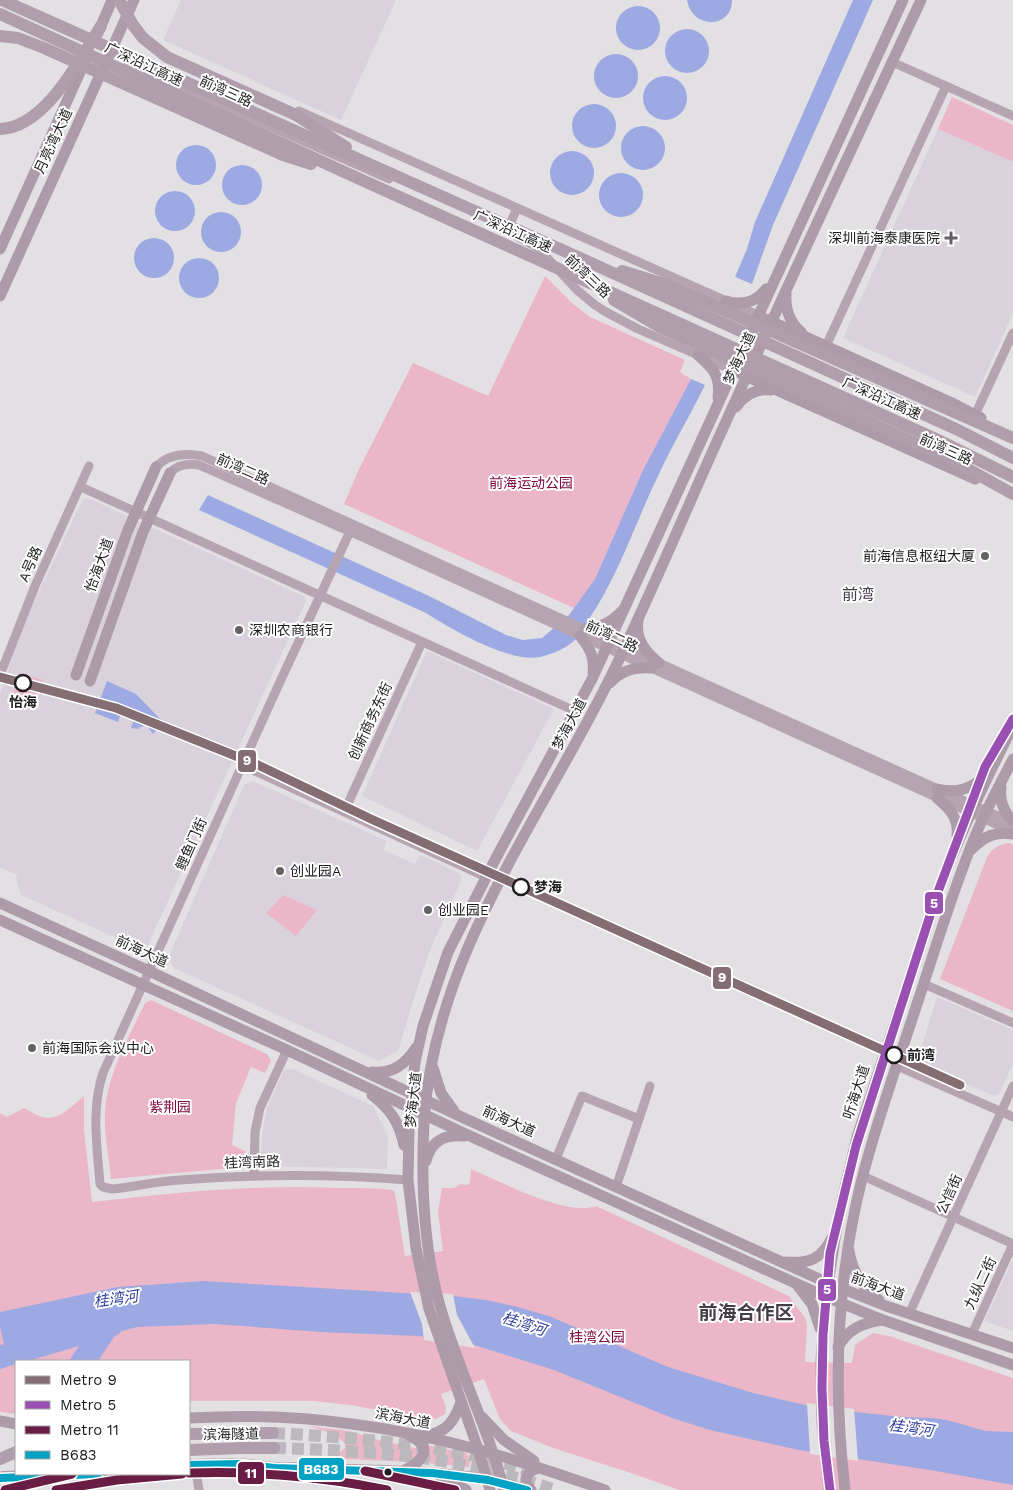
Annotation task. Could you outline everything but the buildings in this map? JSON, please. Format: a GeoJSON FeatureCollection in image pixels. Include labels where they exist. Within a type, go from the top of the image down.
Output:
{"type":"FeatureCollection","features":[{"type":"Feature","properties":{"kind":"highway","name":"广深沿江高速"},"geometry":{"type":"LineString","coordinates":[[2,0],[580,258],[956,429],[1013,458]]}},
{"type":"Feature","properties":{"kind":"highway"},"geometry":{"type":"LineString","coordinates":[[119,0],[133,25],[144,38],[167,57],[296,115],[380,168]]}},
{"type":"Feature","properties":{"kind":"highway","name":"广深沿江高速"},"geometry":{"type":"LineString","coordinates":[[0,14],[364,181],[938,440],[1013,477]]}},
{"type":"Feature","properties":{"kind":"highway"},"geometry":{"type":"LineString","coordinates":[[0,129],[14,127],[25,122],[47,103],[70,74],[101,26]]}},
{"type":"Feature","properties":{"kind":"highway"},"geometry":{"type":"LineString","coordinates":[[0,36],[29,42],[283,155],[364,181]]}},
{"type":"Feature","properties":{"kind":"highway"},"geometry":{"type":"LineString","coordinates":[[580,258],[667,285],[940,406],[1013,436]]}},
{"type":"Feature","properties":{"kind":"highway"},"geometry":{"type":"LineString","coordinates":[[578,277],[637,315],[660,327],[921,445],[958,463],[1013,495]]}},
{"type":"Feature","properties":{"kind":"highway","name":"滨海隧道"},"geometry":{"type":"LineString","coordinates":[[190,1434],[273,1433]]}},
{"type":"Feature","properties":{"kind":"highway","name":"滨海隧道"},"geometry":{"type":"LineString","coordinates":[[190,1450],[274,1448]]}},
{"type":"Feature","properties":{"kind":"highway"},"geometry":{"type":"LineString","coordinates":[[0,1459],[15,1454]]}},
{"type":"Feature","properties":{"kind":"highway"},"geometry":{"type":"LineString","coordinates":[[191,1469],[239,1464],[275,1468]]}},
{"type":"Feature","properties":{"kind":"highway"},"geometry":{"type":"LineString","coordinates":[[2,1477],[15,1475]]}},
{"type":"Feature","properties":{"kind":"highway"},"geometry":{"type":"LineString","coordinates":[[2,1477],[66,1475]]}},
{"type":"Feature","properties":{"kind":"main road","name":"月亮湾大道"},"geometry":{"type":"LineString","coordinates":[[0,249],[112,0]]}},
{"type":"Feature","properties":{"kind":"main road","name":"梦海大道"},"geometry":{"type":"LineString","coordinates":[[503,1486],[440,1309],[420,1238],[408,1180],[411,1093],[419,1045],[430,1003],[448,952],[592,679],[903,0]]}},
{"type":"Feature","properties":{"kind":"main road","name":"梦海大道"},"geometry":{"type":"LineString","coordinates":[[489,1485],[429,1309],[420,1271],[426,1100],[432,1061],[455,977],[468,944],[508,865],[603,692],[623,651],[786,289],[921,0]]}},
{"type":"Feature","properties":{"kind":"main road","name":"月亮湾大道"},"geometry":{"type":"LineString","coordinates":[[0,296],[133,2]]}},
{"type":"Feature","properties":{"kind":"main road"},"geometry":{"type":"LineString","coordinates":[[726,301],[738,304],[751,302],[763,294],[774,280]]}},
{"type":"Feature","properties":{"kind":"main road"},"geometry":{"type":"LineString","coordinates":[[786,289],[788,314],[793,324],[805,336]]}},
{"type":"Feature","properties":{"kind":"main road","name":"前湾三路"},"geometry":{"type":"LineString","coordinates":[[758,315],[975,415],[1013,436]]}},
{"type":"Feature","properties":{"kind":"main road"},"geometry":{"type":"LineString","coordinates":[[698,355],[710,366],[718,381],[719,388],[716,406]]}},
{"type":"Feature","properties":{"kind":"main road","name":"前湾三路"},"geometry":{"type":"LineString","coordinates":[[732,370],[1013,495]]}},
{"type":"Feature","properties":{"kind":"main road"},"geometry":{"type":"LineString","coordinates":[[724,425],[745,397],[760,390],[782,393]]}},
{"type":"Feature","properties":{"kind":"main road","name":"怡海大道"},"geometry":{"type":"LineString","coordinates":[[76,675],[122,547],[156,467]]}},
{"type":"Feature","properties":{"kind":"main road"},"geometry":{"type":"LineString","coordinates":[[90,680],[149,518],[170,473]]}},
{"type":"Feature","properties":{"kind":"main road"},"geometry":{"type":"LineString","coordinates":[[592,679],[594,664],[583,633],[608,623],[618,615],[628,601]]}},
{"type":"Feature","properties":{"kind":"main road"},"geometry":{"type":"LineString","coordinates":[[603,692],[612,680],[626,671],[655,666],[641,643],[638,624],[639,615]]}},
{"type":"Feature","properties":{"kind":"main road","name":"听海大道"},"geometry":{"type":"LineString","coordinates":[[829,1490],[822,1423],[822,1337],[828,1283],[845,1183],[857,1137],[956,844],[971,809],[1013,726]]}},
{"type":"Feature","properties":{"kind":"main road"},"geometry":{"type":"LineString","coordinates":[[846,1490],[839,1426],[837,1354],[842,1289],[863,1176],[875,1131],[969,852],[1013,759]]}},
{"type":"Feature","properties":{"kind":"main road"},"geometry":{"type":"LineString","coordinates":[[937,793],[966,789],[989,773]]}},
{"type":"Feature","properties":{"kind":"main road"},"geometry":{"type":"LineString","coordinates":[[1002,781],[1000,796],[1002,807],[1013,822]]}},
{"type":"Feature","properties":{"kind":"main road"},"geometry":{"type":"LineString","coordinates":[[937,793],[954,816],[957,828],[956,844]]}},
{"type":"Feature","properties":{"kind":"main road"},"geometry":{"type":"LineString","coordinates":[[969,852],[990,835],[1013,833]]}},
{"type":"Feature","properties":{"kind":"main road","name":"前海大道"},"geometry":{"type":"LineString","coordinates":[[0,903],[466,1119],[828,1283],[886,1306],[1013,1348]]}},
{"type":"Feature","properties":{"kind":"main road"},"geometry":{"type":"LineString","coordinates":[[0,920],[826,1297],[883,1320],[1013,1365]]}},
{"type":"Feature","properties":{"kind":"main road"},"geometry":{"type":"LineString","coordinates":[[0,929],[26,932]]}},
{"type":"Feature","properties":{"kind":"main road"},"geometry":{"type":"LineString","coordinates":[[364,1071],[383,1072],[397,1068],[408,1060],[419,1045]]}},
{"type":"Feature","properties":{"kind":"main road"},"geometry":{"type":"LineString","coordinates":[[432,1061],[435,1078],[444,1099],[455,1112],[466,1119]]}},
{"type":"Feature","properties":{"kind":"main road"},"geometry":{"type":"LineString","coordinates":[[359,1085],[392,1113],[401,1132],[408,1162]]}},
{"type":"Feature","properties":{"kind":"main road"},"geometry":{"type":"LineString","coordinates":[[424,1177],[428,1153],[436,1141],[451,1136],[470,1136]]}},
{"type":"Feature","properties":{"kind":"main road"},"geometry":{"type":"LineString","coordinates":[[781,1261],[795,1262],[816,1258],[824,1252],[836,1232]]}},
{"type":"Feature","properties":{"kind":"main road"},"geometry":{"type":"LineString","coordinates":[[849,1246],[851,1259],[859,1280],[866,1289],[886,1306]]}},
{"type":"Feature","properties":{"kind":"main road"},"geometry":{"type":"LineString","coordinates":[[794,1282],[815,1309],[822,1337]]}},
{"type":"Feature","properties":{"kind":"main road"},"geometry":{"type":"LineString","coordinates":[[837,1354],[843,1338],[855,1327],[883,1320]]}},
{"type":"Feature","properties":{"kind":"main road"},"geometry":{"type":"LineString","coordinates":[[418,1435],[428,1435],[447,1428],[457,1415],[460,1400]]}},
{"type":"Feature","properties":{"kind":"main road"},"geometry":{"type":"LineString","coordinates":[[478,1412],[504,1440],[545,1470]]}},
{"type":"Feature","properties":{"kind":"main road","name":"滨海大道"},"geometry":{"type":"LineString","coordinates":[[190,1418],[242,1416],[308,1419],[403,1432],[492,1453],[606,1490]]}},
{"type":"Feature","properties":{"kind":"main road"},"geometry":{"type":"LineString","coordinates":[[0,1422],[15,1424]]}},
{"type":"Feature","properties":{"kind":"main road"},"geometry":{"type":"LineString","coordinates":[[403,1432],[420,1441],[424,1452],[419,1462],[403,1471]]}},
{"type":"Feature","properties":{"kind":"main road"},"geometry":{"type":"LineString","coordinates":[[275,1468],[432,1473],[489,1485],[527,1490]]}},
{"type":"Feature","properties":{"kind":"main road"},"geometry":{"type":"LineString","coordinates":[[531,1490],[526,1484],[526,1476],[529,1472],[545,1470]]}},
{"type":"Feature","properties":{"kind":"main road"},"geometry":{"type":"LineString","coordinates":[[432,1473],[466,1490]]}},
{"type":"Feature","properties":{"kind":"main road"},"geometry":{"type":"LineString","coordinates":[[56,1490],[120,1478],[151,1475]]}},
{"type":"Feature","properties":{"kind":"street","name":"前湾三路"},"geometry":{"type":"LineString","coordinates":[[133,2],[133,26],[137,36],[144,42],[758,315]]}},
{"type":"Feature","properties":{"kind":"street"},"geometry":{"type":"LineString","coordinates":[[892,62],[1013,116]]}},
{"type":"Feature","properties":{"kind":"street","name":"前湾三路"},"geometry":{"type":"LineString","coordinates":[[94,87],[105,76],[115,70],[130,67],[140,69],[507,232],[538,248],[577,290],[600,308],[624,322],[732,370]]}},
{"type":"Feature","properties":{"kind":"street"},"geometry":{"type":"LineString","coordinates":[[826,346],[946,86]]}},
{"type":"Feature","properties":{"kind":"street"},"geometry":{"type":"LineString","coordinates":[[507,232],[517,208]]}},
{"type":"Feature","properties":{"kind":"street"},"geometry":{"type":"LineString","coordinates":[[975,415],[1013,332]]}},
{"type":"Feature","properties":{"kind":"street"},"geometry":{"type":"LineString","coordinates":[[156,467],[164,460],[177,456],[189,455],[201,461]]}},
{"type":"Feature","properties":{"kind":"street"},"geometry":{"type":"LineString","coordinates":[[170,473],[175,468],[184,464],[201,461]]}},
{"type":"Feature","properties":{"kind":"street","name":"前湾二路"},"geometry":{"type":"LineString","coordinates":[[201,461],[971,809],[985,815],[1013,822]]}},
{"type":"Feature","properties":{"kind":"street","name":"A号路"},"geometry":{"type":"LineString","coordinates":[[0,675],[35,586],[89,466]]}},
{"type":"Feature","properties":{"kind":"street"},"geometry":{"type":"LineString","coordinates":[[81,487],[575,711]]}},
{"type":"Feature","properties":{"kind":"street","name":"鲤鱼门街"},"geometry":{"type":"LineString","coordinates":[[100,1184],[95,1118],[98,1090],[106,1066],[352,528]]}},
{"type":"Feature","properties":{"kind":"street","name":"创新商务东街"},"geometry":{"type":"LineString","coordinates":[[344,812],[422,642]]}},
{"type":"Feature","properties":{"kind":"street"},"geometry":{"type":"LineString","coordinates":[[242,765],[486,877]]}},
{"type":"Feature","properties":{"kind":"street","name":"前湾二路"},"geometry":{"type":"LineString","coordinates":[[985,815],[1013,833]]}},
{"type":"Feature","properties":{"kind":"street"},"geometry":{"type":"LineString","coordinates":[[924,984],[1013,1023]]}},
{"type":"Feature","properties":{"kind":"street"},"geometry":{"type":"LineString","coordinates":[[254,1176],[254,1143],[259,1111],[287,1050]]}},
{"type":"Feature","properties":{"kind":"street"},"geometry":{"type":"LineString","coordinates":[[897,1066],[1013,1117]]}},
{"type":"Feature","properties":{"kind":"street"},"geometry":{"type":"LineString","coordinates":[[616,1187],[650,1086]]}},
{"type":"Feature","properties":{"kind":"street","name":"公信街"},"geometry":{"type":"LineString","coordinates":[[909,1314],[1013,1086]]}},
{"type":"Feature","properties":{"kind":"street"},"geometry":{"type":"LineString","coordinates":[[556,1159],[582,1096],[639,1119]]}},
{"type":"Feature","properties":{"kind":"street","name":"桂湾南路"},"geometry":{"type":"LineString","coordinates":[[100,1184],[103,1187],[112,1189],[173,1180],[254,1176],[327,1176],[408,1180]]}},
{"type":"Feature","properties":{"kind":"street"},"geometry":{"type":"LineString","coordinates":[[863,1176],[1013,1244]]}},
{"type":"Feature","properties":{"kind":"street","name":"九纵二街"},"geometry":{"type":"LineString","coordinates":[[972,1334],[1013,1244]]}},
{"type":"Feature","properties":{"kind":"street"},"geometry":{"type":"LineString","coordinates":[[191,1469],[199,1490]]}},
{"type":"Feature","properties":{"kind":"shaded area"},"geometry":{"type":"Polygon","coordinates":[[[181,0],[396,0],[341,120],[163,40],[181,0]]]}},
{"type":"Feature","properties":{"kind":"shaded area","name":"深圳前海泰康医院"},"geometry":{"type":"Polygon","coordinates":[[[938,129],[1013,162],[1013,313],[975,397],[843,338],[938,129]]]}},
{"type":"Feature","properties":{"kind":"shaded area"},"geometry":{"type":"Polygon","coordinates":[[[88,498],[305,597],[306,601],[145,951],[21,895],[16,879],[17,875],[0,867],[0,694],[14,652],[35,600],[83,499],[88,498]]]}},
{"type":"Feature","properties":{"kind":"shaded area"},"geometry":{"type":"Polygon","coordinates":[[[427,651],[554,709],[477,851],[362,796],[427,651]]]}},
{"type":"Feature","properties":{"kind":"shaded area"},"geometry":{"type":"Polygon","coordinates":[[[253,781],[387,841],[383,850],[415,864],[420,855],[461,874],[461,881],[433,943],[420,979],[398,1051],[379,1061],[174,968],[168,958],[244,785],[253,781]]]}},
{"type":"Feature","properties":{"kind":"shaded area"},"geometry":{"type":"Polygon","coordinates":[[[937,997],[1013,1030],[1013,1064],[999,1094],[994,1096],[917,1062],[937,997]]]}},
{"type":"Feature","properties":{"kind":"shaded area"},"geometry":{"type":"Polygon","coordinates":[[[293,1069],[373,1106],[388,1136],[387,1169],[265,1166],[261,1162],[262,1135],[267,1108],[284,1070],[293,1069]]]}},
{"type":"Feature","properties":{"kind":"shaded area"},"geometry":{"type":"Polygon","coordinates":[[[1013,1259],[1013,1331],[984,1321],[1013,1259]]]}},
{"type":"Feature","properties":{"kind":"green space"},"geometry":{"type":"Polygon","coordinates":[[[952,97],[1013,125],[1013,162],[938,129],[952,97]]]}},
{"type":"Feature","properties":{"kind":"green space","name":"前海运动公园"},"geometry":{"type":"Polygon","coordinates":[[[545,276],[573,304],[590,317],[685,360],[680,372],[691,379],[643,470],[595,579],[574,608],[344,504],[359,469],[413,363],[488,396],[545,276]]]}},
{"type":"Feature","properties":{"kind":"green space"},"geometry":{"type":"Polygon","coordinates":[[[19,673],[43,680],[32,707],[12,700],[19,673]]]}},
{"type":"Feature","properties":{"kind":"green space"},"geometry":{"type":"Polygon","coordinates":[[[1009,843],[1013,845],[1013,1011],[940,979],[987,857],[996,847],[1009,843]]]}},
{"type":"Feature","properties":{"kind":"green space"},"geometry":{"type":"Polygon","coordinates":[[[283,895],[317,910],[296,936],[266,913],[283,895]]]}},
{"type":"Feature","properties":{"kind":"green space","name":"紫荆园"},"geometry":{"type":"Polygon","coordinates":[[[151,1000],[267,1054],[271,1061],[265,1073],[251,1067],[236,1103],[232,1145],[245,1151],[246,1163],[243,1167],[111,1179],[105,1129],[105,1113],[110,1084],[126,1042],[145,1003],[151,1000]]]}},
{"type":"Feature","properties":{"kind":"green space","name":"桂湾公园"},"geometry":{"type":"Polygon","coordinates":[[[84,1096],[84,1130],[92,1202],[246,1188],[308,1187],[393,1190],[405,1256],[443,1251],[438,1212],[442,1188],[454,1188],[461,1184],[467,1185],[470,1183],[471,1169],[515,1189],[552,1202],[569,1207],[584,1208],[596,1206],[789,1296],[805,1318],[807,1325],[805,1362],[852,1363],[855,1345],[873,1333],[889,1336],[1013,1378],[1013,1490],[679,1490],[553,1448],[511,1431],[500,1419],[484,1379],[441,1394],[446,1408],[445,1414],[436,1419],[427,1419],[350,1405],[314,1401],[190,1401],[190,1360],[15,1360],[15,1414],[0,1412],[0,1113],[7,1117],[24,1108],[48,1118],[65,1112],[84,1096]]]}},
{"type":"Feature","properties":{"kind":"green space"},"geometry":{"type":"Polygon","coordinates":[[[309,1426],[349,1431],[378,1440],[420,1449],[415,1462],[343,1459],[320,1461],[339,1453],[345,1448],[345,1443],[333,1434],[309,1426]]]}},
{"type":"Feature","properties":{"kind":"green space"},"geometry":{"type":"Polygon","coordinates":[[[426,1445],[467,1453],[470,1462],[469,1467],[427,1463],[429,1453],[426,1445]]]}},
{"type":"Feature","properties":{"kind":"water"},"geometry":{"type":"Polygon","coordinates":[[[687,0],[732,0],[730,10],[726,16],[719,21],[711,22],[703,21],[696,17],[690,10],[687,0]]]}},
{"type":"Feature","properties":{"kind":"water"},"geometry":{"type":"Polygon","coordinates":[[[853,0],[873,0],[773,225],[752,284],[735,277],[747,249],[755,222],[853,0]]]}},
{"type":"Feature","properties":{"kind":"water"},"geometry":{"type":"Polygon","coordinates":[[[642,6],[654,12],[659,19],[659,37],[654,44],[647,49],[634,50],[626,47],[619,40],[616,24],[619,16],[626,9],[642,6]]]}},
{"type":"Feature","properties":{"kind":"water"},"geometry":{"type":"Polygon","coordinates":[[[691,29],[703,35],[708,42],[708,60],[703,67],[696,72],[683,73],[675,70],[668,63],[665,47],[668,39],[675,32],[691,29]]]}},
{"type":"Feature","properties":{"kind":"water"},"geometry":{"type":"Polygon","coordinates":[[[620,54],[632,60],[637,67],[637,85],[632,92],[625,97],[612,98],[604,95],[597,88],[594,72],[597,64],[604,57],[620,54]]]}},
{"type":"Feature","properties":{"kind":"water"},"geometry":{"type":"Polygon","coordinates":[[[669,76],[681,82],[686,89],[686,107],[681,114],[674,119],[661,120],[653,117],[646,110],[643,94],[646,86],[653,79],[669,76]]]}},
{"type":"Feature","properties":{"kind":"water"},"geometry":{"type":"Polygon","coordinates":[[[598,104],[610,110],[615,117],[615,135],[610,142],[603,147],[590,148],[582,145],[575,138],[572,122],[575,114],[582,107],[598,104]]]}},
{"type":"Feature","properties":{"kind":"water"},"geometry":{"type":"Polygon","coordinates":[[[647,126],[659,132],[664,139],[664,157],[659,164],[652,169],[639,170],[631,167],[624,160],[621,144],[624,136],[631,129],[647,126]]]}},
{"type":"Feature","properties":{"kind":"water"},"geometry":{"type":"Polygon","coordinates":[[[196,145],[210,151],[216,165],[210,179],[196,185],[182,179],[176,165],[182,151],[196,145]]]}},
{"type":"Feature","properties":{"kind":"water"},"geometry":{"type":"Polygon","coordinates":[[[576,151],[588,157],[593,164],[593,182],[588,189],[581,194],[568,195],[560,192],[553,185],[550,169],[553,161],[560,154],[576,151]]]}},
{"type":"Feature","properties":{"kind":"water"},"geometry":{"type":"Polygon","coordinates":[[[242,165],[256,171],[262,185],[256,199],[242,205],[228,199],[222,185],[228,171],[242,165]]]}},
{"type":"Feature","properties":{"kind":"water"},"geometry":{"type":"Polygon","coordinates":[[[625,173],[637,179],[642,186],[642,204],[637,211],[630,216],[617,217],[609,214],[602,207],[599,191],[602,183],[609,176],[625,173]]]}},
{"type":"Feature","properties":{"kind":"water"},"geometry":{"type":"Polygon","coordinates":[[[175,191],[189,197],[195,211],[189,225],[175,231],[161,225],[155,211],[161,197],[175,191]]]}},
{"type":"Feature","properties":{"kind":"water"},"geometry":{"type":"Polygon","coordinates":[[[221,212],[235,218],[241,232],[235,246],[221,252],[207,246],[201,232],[207,218],[221,212]]]}},
{"type":"Feature","properties":{"kind":"water"},"geometry":{"type":"Polygon","coordinates":[[[154,238],[168,244],[174,258],[168,272],[154,278],[140,272],[134,258],[140,244],[154,238]]]}},
{"type":"Feature","properties":{"kind":"water"},"geometry":{"type":"Polygon","coordinates":[[[199,258],[213,264],[219,278],[213,292],[199,298],[185,292],[179,278],[185,264],[199,258]]]}},
{"type":"Feature","properties":{"kind":"water"},"geometry":{"type":"Polygon","coordinates":[[[691,379],[705,385],[663,464],[618,567],[600,602],[574,641],[558,651],[540,657],[527,658],[513,655],[482,644],[426,613],[199,510],[208,495],[429,596],[506,635],[523,640],[542,638],[569,615],[595,579],[643,470],[691,379]]]}},
{"type":"Feature","properties":{"kind":"water"},"geometry":{"type":"Polygon","coordinates":[[[107,681],[136,694],[163,722],[153,734],[145,723],[139,729],[131,728],[135,716],[120,716],[118,722],[95,713],[107,681]]]}},
{"type":"Feature","properties":{"kind":"water","name":"桂湾河"},"geometry":{"type":"Polygon","coordinates":[[[204,1281],[453,1296],[514,1306],[549,1316],[668,1367],[753,1393],[818,1408],[902,1417],[932,1418],[947,1420],[985,1431],[1013,1432],[1013,1485],[799,1450],[710,1430],[672,1418],[554,1370],[474,1345],[419,1336],[320,1332],[215,1324],[137,1327],[122,1331],[114,1337],[99,1360],[70,1360],[79,1346],[31,1360],[15,1360],[15,1364],[0,1369],[0,1345],[4,1344],[0,1327],[0,1312],[118,1287],[204,1281]]]}},
{"type":"Feature","properties":{"kind":"pier"},"geometry":{"type":"Polygon","coordinates":[[[410,1292],[453,1294],[457,1315],[475,1348],[424,1340],[422,1324],[410,1292]]]}},
{"type":"Feature","properties":{"kind":"pier"},"geometry":{"type":"Polygon","coordinates":[[[807,1403],[854,1409],[858,1461],[810,1454],[807,1403]]]}},
{"type":"Feature","properties":{"kind":"tunnel"},"geometry":{"type":"LineString","coordinates":[[273,1433],[338,1437],[435,1448],[467,1454],[530,1471]]}},
{"type":"Feature","properties":{"kind":"tunnel"},"geometry":{"type":"LineString","coordinates":[[274,1448],[351,1451],[429,1459],[489,1470],[556,1490]]}},
{"type":"Feature","properties":{"kind":"metro line","name":"9"},"geometry":{"type":"LineString","coordinates":[[0,677],[116,708],[258,765],[371,819],[960,1085]]}},
{"type":"Feature","properties":{"kind":"metro line","name":"5"},"geometry":{"type":"LineString","coordinates":[[830,1490],[824,1441],[822,1388],[823,1335],[830,1253],[856,1146],[936,897],[985,767],[1013,719]]}},
{"type":"Feature","properties":{"kind":"metro line","name":"11"},"geometry":{"type":"LineString","coordinates":[[365,1471],[455,1490]]}},
{"type":"Feature","properties":{"kind":"metro line","name":"11"},"geometry":{"type":"LineString","coordinates":[[190,1473],[288,1475],[338,1481],[387,1490]]}},
{"type":"Feature","properties":{"kind":"metro line","name":"11"},"geometry":{"type":"LineString","coordinates":[[5,1490],[68,1475]]}},
{"type":"Feature","properties":{"kind":"metro line","name":"11"},"geometry":{"type":"LineString","coordinates":[[56,1490],[117,1480],[171,1475]]}},
{"type":"Feature","properties":{"kind":"transit line","name":"B683"},"geometry":{"type":"LineString","coordinates":[[190,1465],[239,1464],[275,1468],[432,1473],[488,1480],[527,1490]]}},
{"type":"Feature","properties":{"kind":"transit line","name":"B683"},"geometry":{"type":"LineString","coordinates":[[0,1478],[74,1475]]}},
{"type":"Feature","properties":{"kind":"place","name":"深圳前海泰康医院"},"geometry":{"type":"Point","coordinates":[951,238]}},
{"type":"Feature","properties":{"kind":"place","name":"前海信息枢纽大厦"},"geometry":{"type":"Point","coordinates":[985,556]}},
{"type":"Feature","properties":{"kind":"place","name":"深圳农商银行"},"geometry":{"type":"Point","coordinates":[239,630]}},
{"type":"Feature","properties":{"kind":"place","name":"怡海"},"geometry":{"type":"Point","coordinates":[23,683]}},
{"type":"Feature","properties":{"kind":"place","name":"创业园A"},"geometry":{"type":"Point","coordinates":[280,871]}},
{"type":"Feature","properties":{"kind":"place","name":"梦海"},"geometry":{"type":"Point","coordinates":[521,887]}},
{"type":"Feature","properties":{"kind":"place","name":"创业园E"},"geometry":{"type":"Point","coordinates":[428,910]}},
{"type":"Feature","properties":{"kind":"place","name":"前海国际会议中心"},"geometry":{"type":"Point","coordinates":[32,1048]}},
{"type":"Feature","properties":{"kind":"place","name":"前湾"},"geometry":{"type":"Point","coordinates":[894,1055]}},
{"type":"Feature","properties":{"kind":"district","name":"前湾"},"geometry":{"type":"Point","coordinates":[858,594]}},
{"type":"Feature","properties":{"kind":"district","name":"前海合作区"},"geometry":{"type":"Point","coordinates":[746,1312]}}]}
